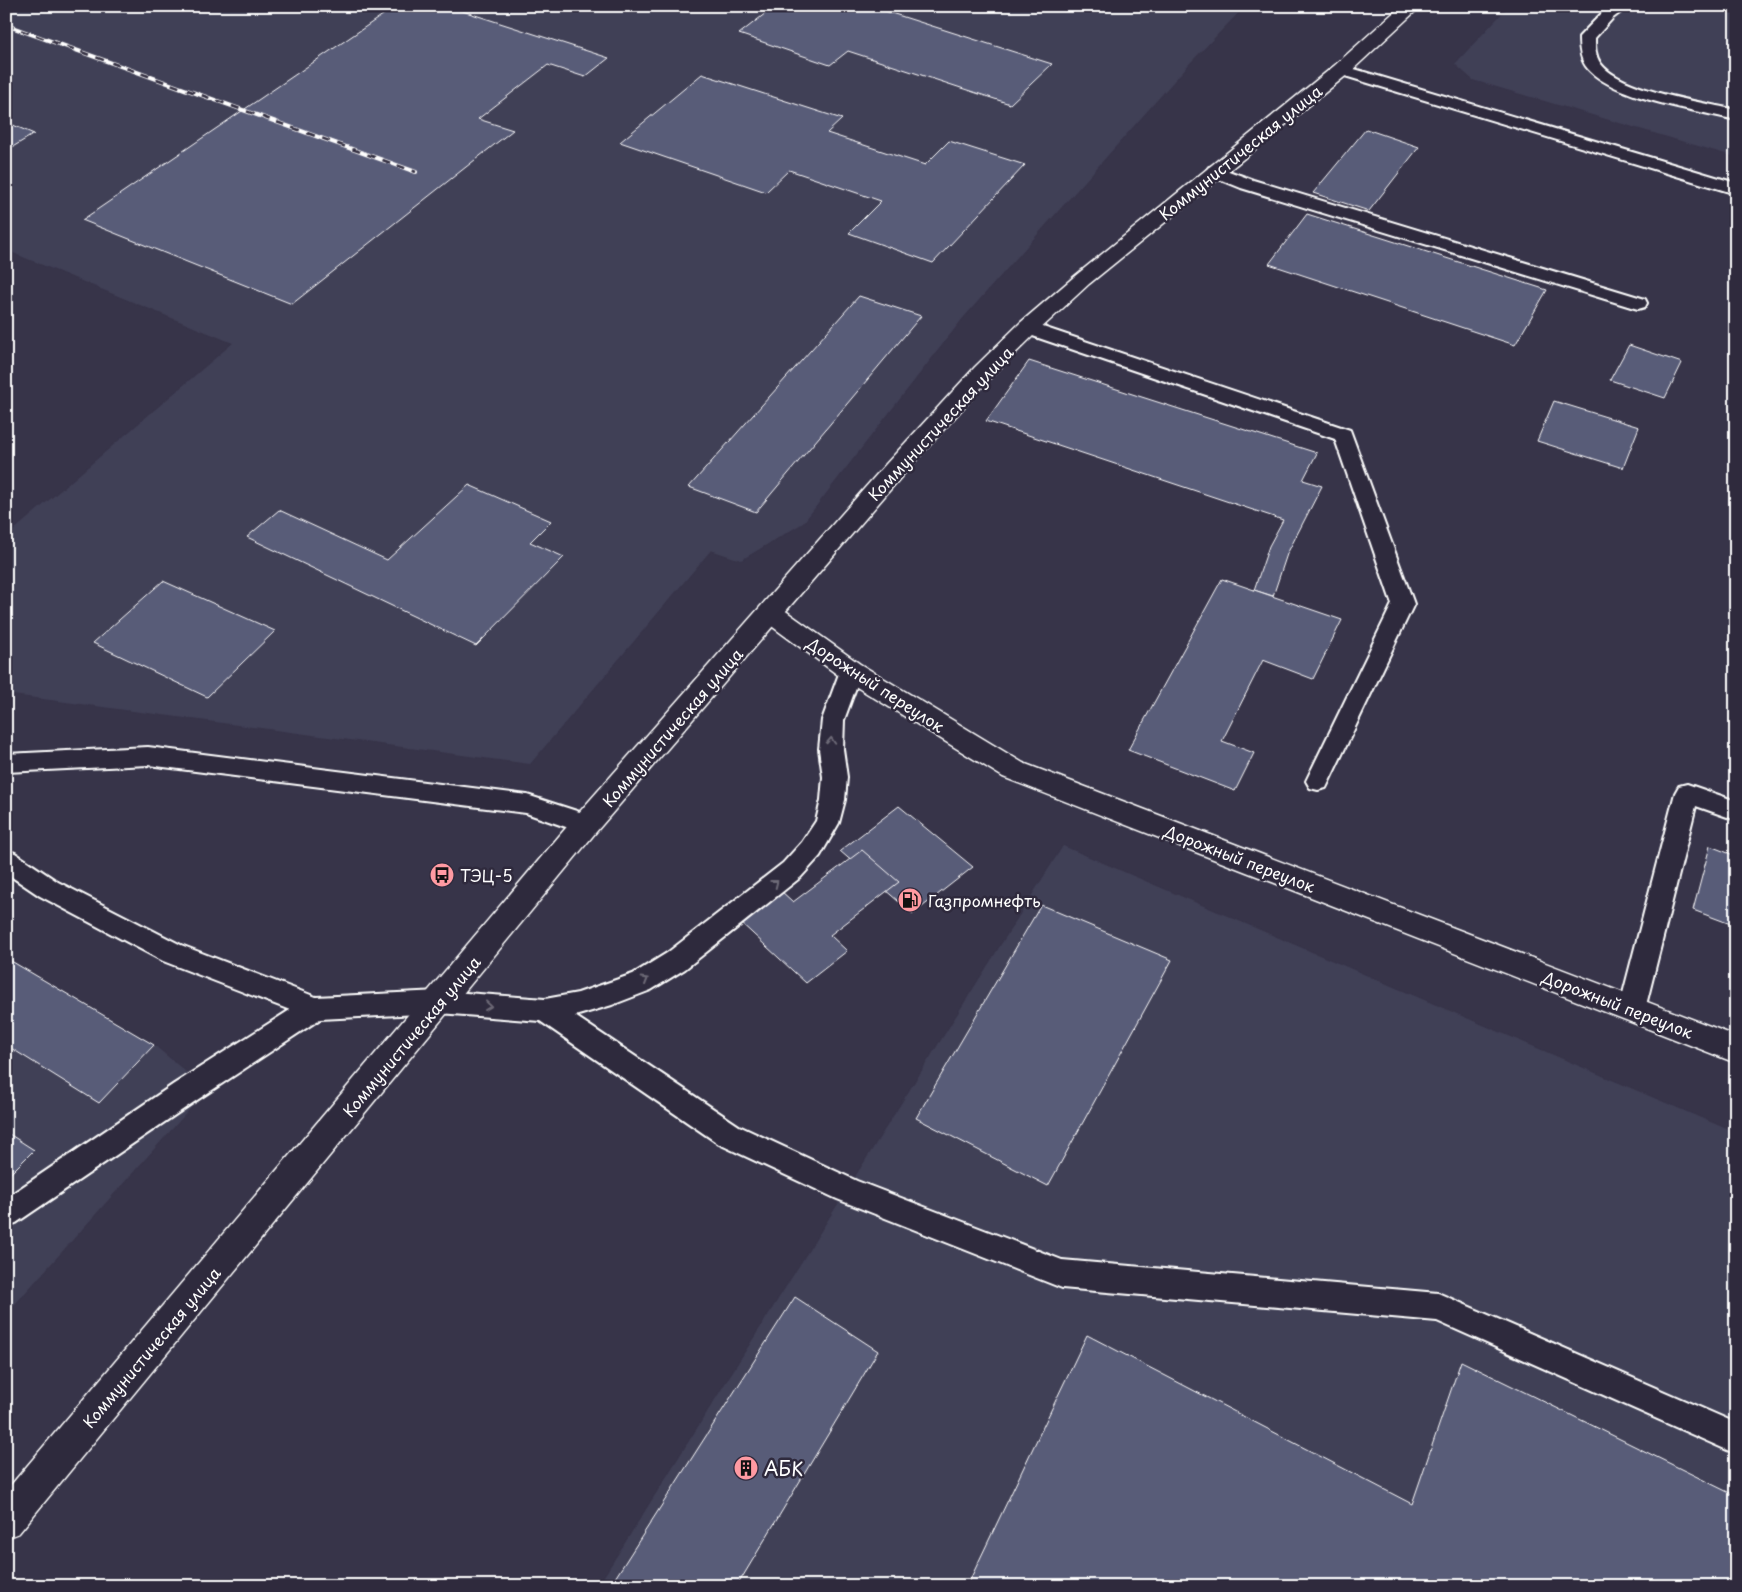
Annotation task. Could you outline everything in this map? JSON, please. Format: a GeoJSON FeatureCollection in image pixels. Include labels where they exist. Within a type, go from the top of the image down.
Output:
{"type":"FeatureCollection","features":[{"type":"Feature","properties":{"kind":"main road","name":"Коммунистическая улица"},"geometry":{"type":"LineString","coordinates":[[6,1520],[586,824],[894,470],[983,372],[1028,328],[1082,280],[1341,70],[1412,6]]}},
{"type":"Feature","properties":{"kind":"main road","name":"Дорожный переулок"},"geometry":{"type":"LineString","coordinates":[[771,613],[851,671],[1013,770],[1736,1050]]}},
{"type":"Feature","properties":{"kind":"lane"},"geometry":{"type":"LineString","coordinates":[[1622,6],[1608,15],[1587,37],[1587,51],[1594,66],[1610,80],[1636,91],[1736,115]]}},
{"type":"Feature","properties":{"kind":"lane"},"geometry":{"type":"LineString","coordinates":[[1341,70],[1736,189]]}},
{"type":"Feature","properties":{"kind":"lane"},"geometry":{"type":"LineString","coordinates":[[1215,171],[1247,184],[1638,303]]}},
{"type":"Feature","properties":{"kind":"lane"},"geometry":{"type":"LineString","coordinates":[[1028,328],[1343,434],[1403,604],[1318,781]]}},
{"type":"Feature","properties":{"kind":"lane"},"geometry":{"type":"LineString","coordinates":[[6,860],[49,889],[172,954],[315,1008],[439,1002],[545,1010],[604,997],[642,982],[702,941],[792,870],[811,849],[826,823],[833,800],[832,720],[851,671]]}},
{"type":"Feature","properties":{"kind":"lane"},"geometry":{"type":"LineString","coordinates":[[6,763],[148,756],[527,804],[586,824]]}},
{"type":"Feature","properties":{"kind":"lane"},"geometry":{"type":"LineString","coordinates":[[1632,1010],[1687,793],[1736,811]]}},
{"type":"Feature","properties":{"kind":"lane"},"geometry":{"type":"LineString","coordinates":[[6,1214],[184,1093],[315,1008]]}},
{"type":"Feature","properties":{"kind":"lane"},"geometry":{"type":"LineString","coordinates":[[545,1010],[729,1135],[847,1190],[1062,1274],[1438,1307],[1736,1439]]}},
{"type":"Feature","properties":{"kind":"shaded area"},"geometry":{"type":"Polygon","coordinates":[[[6,6],[1245,6],[1189,64],[963,318],[803,523],[741,560],[711,550],[530,764],[6,694],[6,537],[233,343],[6,250],[6,151],[34,134],[6,122],[6,6]]]}},
{"type":"Feature","properties":{"kind":"shaded area"},"geometry":{"type":"Polygon","coordinates":[[[1509,6],[1736,6],[1736,157],[1473,80],[1455,64],[1509,6]]]}},
{"type":"Feature","properties":{"kind":"shaded area"},"geometry":{"type":"Polygon","coordinates":[[[1063,846],[1736,1133],[1736,1586],[598,1586],[1063,846]]]}},
{"type":"Feature","properties":{"kind":"shaded area"},"geometry":{"type":"Polygon","coordinates":[[[6,958],[154,1045],[207,1090],[6,1314],[6,958]]]}},
{"type":"Feature","properties":{"kind":"building"},"geometry":{"type":"Polygon","coordinates":[[[396,6],[447,6],[609,58],[585,77],[548,65],[478,119],[513,130],[292,304],[82,220],[396,6]]]}},
{"type":"Feature","properties":{"kind":"building"},"geometry":{"type":"Polygon","coordinates":[[[775,6],[869,6],[1052,64],[1010,104],[848,51],[830,65],[739,34],[775,6]]]}},
{"type":"Feature","properties":{"kind":"building"},"geometry":{"type":"Polygon","coordinates":[[[702,74],[842,119],[827,133],[925,165],[949,141],[1025,165],[933,263],[849,233],[881,201],[789,170],[766,192],[620,142],[702,74]]]}},
{"type":"Feature","properties":{"kind":"building"},"geometry":{"type":"Polygon","coordinates":[[[6,122],[34,134],[6,151],[6,122]]]}},
{"type":"Feature","properties":{"kind":"building"},"geometry":{"type":"Polygon","coordinates":[[[1366,129],[1419,147],[1369,211],[1313,193],[1366,129]]]}},
{"type":"Feature","properties":{"kind":"building"},"geometry":{"type":"Polygon","coordinates":[[[1307,214],[1547,290],[1515,345],[1269,264],[1307,214]]]}},
{"type":"Feature","properties":{"kind":"building"},"geometry":{"type":"Polygon","coordinates":[[[859,296],[921,316],[756,512],[689,487],[859,296]]]}},
{"type":"Feature","properties":{"kind":"building"},"geometry":{"type":"Polygon","coordinates":[[[1629,345],[1682,363],[1665,398],[1610,380],[1629,345]]]}},
{"type":"Feature","properties":{"kind":"building"},"geometry":{"type":"Polygon","coordinates":[[[1029,361],[1317,453],[1303,480],[1322,486],[1287,554],[1273,596],[1254,590],[1269,546],[1283,520],[986,421],[1029,361]]]}},
{"type":"Feature","properties":{"kind":"building"},"geometry":{"type":"Polygon","coordinates":[[[1554,401],[1639,427],[1623,468],[1537,441],[1554,401]]]}},
{"type":"Feature","properties":{"kind":"building"},"geometry":{"type":"Polygon","coordinates":[[[469,485],[551,521],[530,542],[564,557],[476,646],[247,537],[279,510],[387,560],[469,485]]]}},
{"type":"Feature","properties":{"kind":"building"},"geometry":{"type":"Polygon","coordinates":[[[1222,579],[1342,620],[1313,679],[1263,660],[1222,741],[1254,753],[1235,791],[1128,750],[1222,579]]]}},
{"type":"Feature","properties":{"kind":"building"},"geometry":{"type":"Polygon","coordinates":[[[163,581],[275,631],[207,697],[93,643],[163,581]]]}},
{"type":"Feature","properties":{"kind":"building"},"geometry":{"type":"Polygon","coordinates":[[[899,806],[973,867],[913,914],[840,851],[899,806]]]}},
{"type":"Feature","properties":{"kind":"building"},"geometry":{"type":"Polygon","coordinates":[[[1710,846],[1736,856],[1736,926],[1693,910],[1710,846]]]}},
{"type":"Feature","properties":{"kind":"building"},"geometry":{"type":"Polygon","coordinates":[[[862,850],[899,882],[830,935],[847,951],[806,983],[739,921],[780,890],[793,902],[862,850]]]}},
{"type":"Feature","properties":{"kind":"building"},"geometry":{"type":"Polygon","coordinates":[[[1041,905],[1172,960],[1048,1186],[916,1118],[1041,905]]]}},
{"type":"Feature","properties":{"kind":"building"},"geometry":{"type":"Polygon","coordinates":[[[6,958],[154,1045],[99,1103],[6,1045],[6,958]]]}},
{"type":"Feature","properties":{"kind":"building"},"geometry":{"type":"Polygon","coordinates":[[[6,1132],[34,1150],[6,1178],[6,1132]]]}},
{"type":"Feature","properties":{"kind":"building","name":"АБК"},"geometry":{"type":"Polygon","coordinates":[[[795,1297],[878,1351],[737,1586],[610,1586],[795,1297]]]}},
{"type":"Feature","properties":{"kind":"building"},"geometry":{"type":"Polygon","coordinates":[[[1087,1335],[1412,1504],[1461,1361],[1736,1496],[1736,1586],[967,1586],[1087,1335]]]}},
{"type":"Feature","properties":{"kind":"railway"},"geometry":{"type":"LineString","coordinates":[[6,25],[416,172]]}},
{"type":"Feature","properties":{"kind":"place","name":"ТЭЦ-5"},"geometry":{"type":"Point","coordinates":[442,875]}},
{"type":"Feature","properties":{"kind":"place","name":"Газпромнефть"},"geometry":{"type":"Point","coordinates":[910,900]}},
{"type":"Feature","properties":{"kind":"place","name":"АБК"},"geometry":{"type":"Point","coordinates":[746,1468]}}]}
